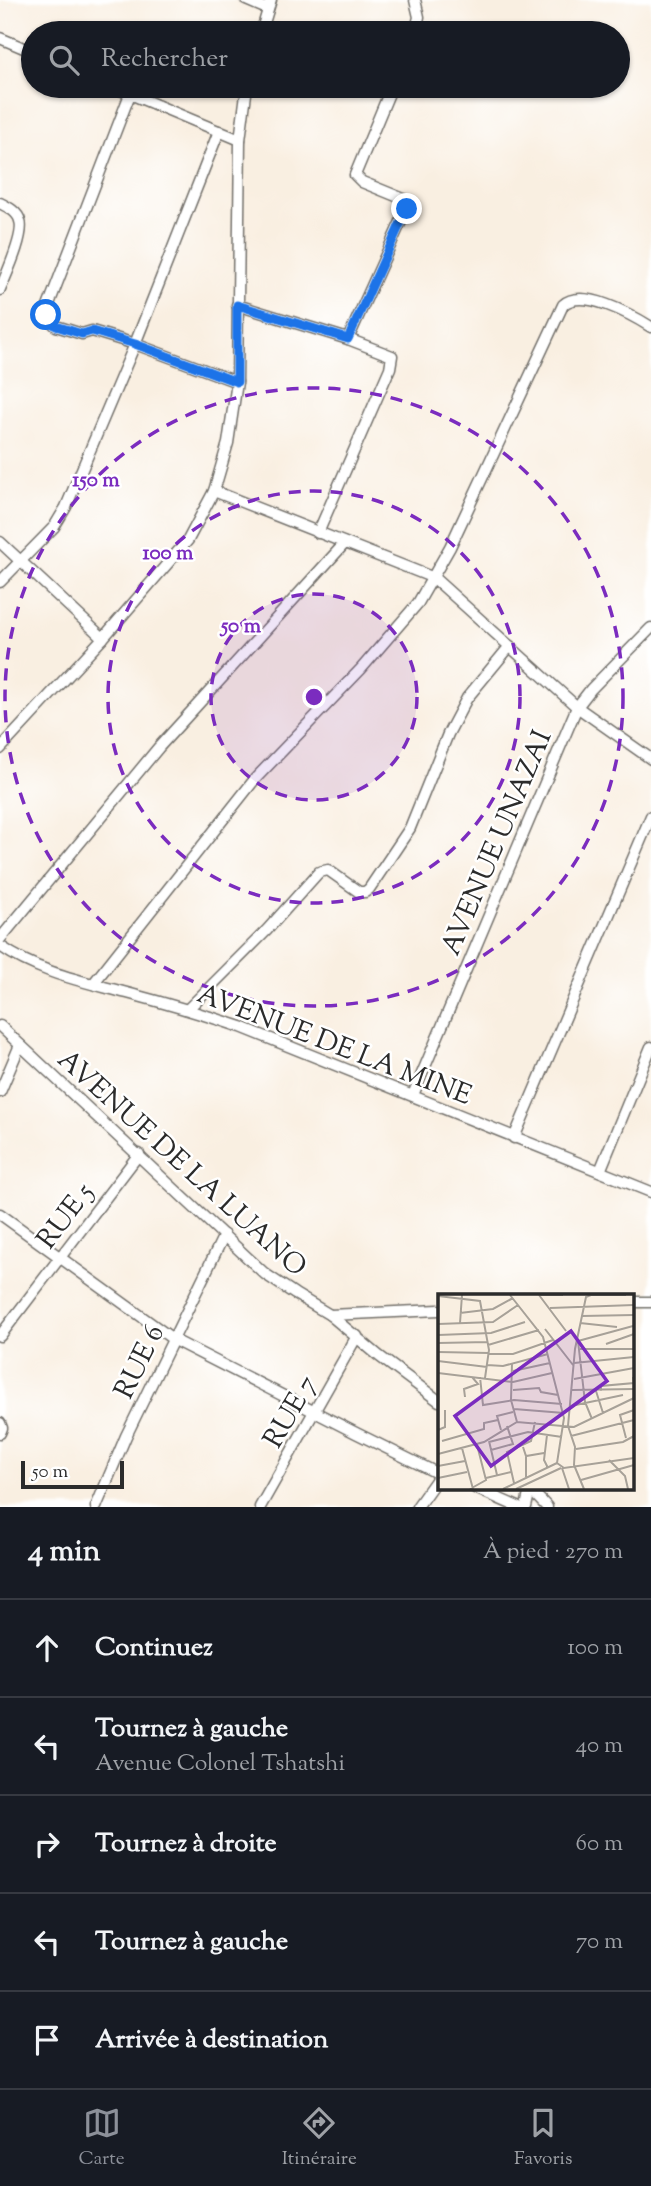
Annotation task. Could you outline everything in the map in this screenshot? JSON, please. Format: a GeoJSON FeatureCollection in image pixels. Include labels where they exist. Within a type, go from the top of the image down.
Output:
{"type":"FeatureCollection","features":[{"type":"Feature","properties":{"kind":"street"},"geometry":{"type":"LineString","coordinates":[[246,0],[269,4],[264,21]]}},
{"type":"Feature","properties":{"kind":"street"},"geometry":{"type":"LineString","coordinates":[[415,0],[418,21]]}},
{"type":"Feature","properties":{"kind":"street"},"geometry":{"type":"LineString","coordinates":[[0,38],[21,47]]}},
{"type":"Feature","properties":{"kind":"street"},"geometry":{"type":"LineString","coordinates":[[128,98],[46,315],[47,319],[56,326],[82,334],[92,331],[135,344],[237,382]]}},
{"type":"Feature","properties":{"kind":"street"},"geometry":{"type":"LineString","coordinates":[[140,98],[240,140]]}},
{"type":"Feature","properties":{"kind":"street"},"geometry":{"type":"LineString","coordinates":[[0,749],[103,638],[188,540],[214,491],[228,443],[237,382],[240,140],[245,98]]}},
{"type":"Feature","properties":{"kind":"street"},"geometry":{"type":"LineString","coordinates":[[348,339],[408,206],[406,200],[362,182],[355,175],[387,98]]}},
{"type":"Feature","properties":{"kind":"street"},"geometry":{"type":"LineString","coordinates":[[0,582],[61,517],[135,344],[219,131]]}},
{"type":"Feature","properties":{"kind":"street"},"geometry":{"type":"LineString","coordinates":[[0,203],[17,215],[21,229],[0,289]]}},
{"type":"Feature","properties":{"kind":"street"},"geometry":{"type":"LineString","coordinates":[[93,984],[255,779],[360,669],[418,603],[434,578],[563,305],[573,299],[597,301],[651,327]]}},
{"type":"Feature","properties":{"kind":"street"},"geometry":{"type":"LineString","coordinates":[[237,305],[348,339],[392,356],[318,533]]}},
{"type":"Feature","properties":{"kind":"street"},"geometry":{"type":"LineString","coordinates":[[214,491],[434,578],[577,707],[651,759]]}},
{"type":"Feature","properties":{"kind":"street"},"geometry":{"type":"LineString","coordinates":[[0,542],[103,638]]}},
{"type":"Feature","properties":{"kind":"street"},"geometry":{"type":"LineString","coordinates":[[0,939],[159,747],[345,544]]}},
{"type":"Feature","properties":{"kind":"street","name":"AVENUE UNAZAI"},"geometry":{"type":"LineString","coordinates":[[413,1095],[577,707],[651,628]]}},
{"type":"Feature","properties":{"kind":"street"},"geometry":{"type":"LineString","coordinates":[[188,1009],[267,930],[319,872],[328,870],[359,892],[369,889],[410,828],[448,734],[467,698],[510,646]]}},
{"type":"Feature","properties":{"kind":"street"},"geometry":{"type":"LineString","coordinates":[[514,1138],[651,816]]}},
{"type":"Feature","properties":{"kind":"street","name":"AVENUE DE LA MINE"},"geometry":{"type":"LineString","coordinates":[[0,946],[21,960],[46,971],[188,1009],[241,1027],[651,1192]]}},
{"type":"Feature","properties":{"kind":"street","name":"AVENUE DE LA LUANO"},"geometry":{"type":"LineString","coordinates":[[0,1026],[265,1274],[330,1315],[438,1400]]}},
{"type":"Feature","properties":{"kind":"street"},"geometry":{"type":"LineString","coordinates":[[0,1092],[20,1045]]}},
{"type":"Feature","properties":{"kind":"street"},"geometry":{"type":"LineString","coordinates":[[600,1171],[651,1047]]}},
{"type":"Feature","properties":{"kind":"street","name":"RUE 5"},"geometry":{"type":"LineString","coordinates":[[0,1336],[139,1154]]}},
{"type":"Feature","properties":{"kind":"street"},"geometry":{"type":"LineString","coordinates":[[0,1214],[174,1340],[438,1474]]}},
{"type":"Feature","properties":{"kind":"street","name":"RUE 6"},"geometry":{"type":"LineString","coordinates":[[96,1507],[127,1436],[224,1235]]}},
{"type":"Feature","properties":{"kind":"street"},"geometry":{"type":"LineString","coordinates":[[330,1315],[438,1310]]}},
{"type":"Feature","properties":{"kind":"street","name":"RUE 7"},"geometry":{"type":"LineString","coordinates":[[260,1507],[357,1336]]}},
{"type":"Feature","properties":{"kind":"street"},"geometry":{"type":"LineString","coordinates":[[0,1423],[0,1433]]}},
{"type":"Feature","properties":{"kind":"street"},"geometry":{"type":"LineString","coordinates":[[417,1507],[438,1476]]}},
{"type":"Feature","properties":{"kind":"street"},"geometry":{"type":"LineString","coordinates":[[480,1490],[518,1507]]}},
{"type":"Feature","properties":{"kind":"street"},"geometry":{"type":"LineString","coordinates":[[531,1490],[547,1507]]}},
{"type":"Feature","properties":{"kind":"route"},"geometry":{"type":"LineString","coordinates":[[46,315],[56,326],[82,334],[92,331],[135,344],[237,382],[237,305],[348,339],[407,209]]}}]}
